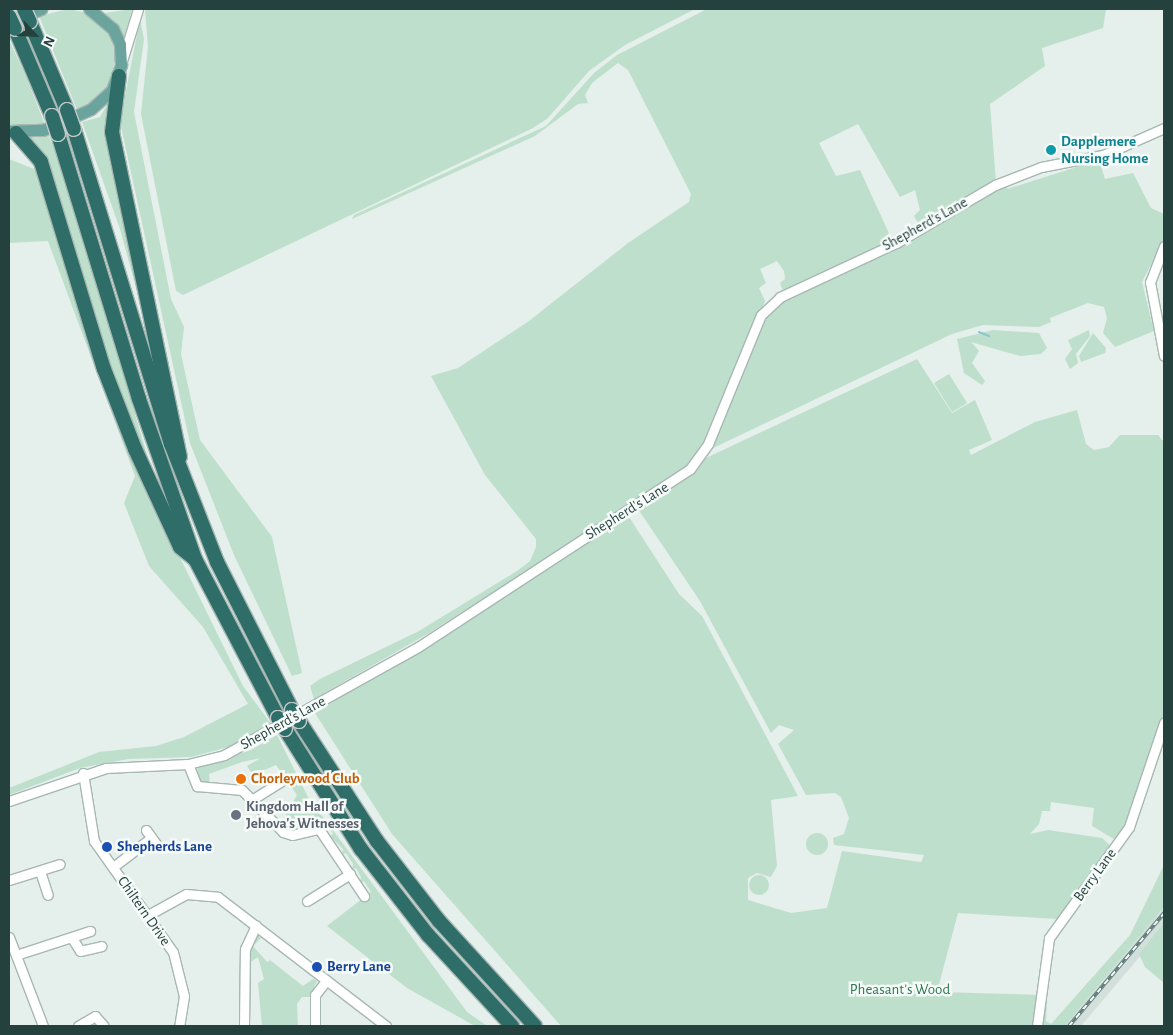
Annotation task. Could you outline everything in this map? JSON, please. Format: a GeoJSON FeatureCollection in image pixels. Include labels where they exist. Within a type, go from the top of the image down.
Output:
{"type":"FeatureCollection","features":[{"type":"Feature","properties":{"kind":"highway"},"geometry":{"type":"LineString","coordinates":[[24,9],[74,129],[180,470],[217,562],[295,715],[377,841],[439,921],[535,1026]]}},
{"type":"Feature","properties":{"kind":"highway"},"geometry":{"type":"LineString","coordinates":[[11,22],[52,116],[142,408],[195,559],[281,724],[361,849],[428,935],[512,1026]]}},
{"type":"Feature","properties":{"kind":"highway"},"geometry":{"type":"LineString","coordinates":[[120,71],[112,132],[179,440],[180,470]]}},
{"type":"Feature","properties":{"kind":"highway"},"geometry":{"type":"LineString","coordinates":[[12,132],[41,162],[104,369],[134,449],[180,547],[195,559]]}},
{"type":"Feature","properties":{"kind":"main road"},"geometry":{"type":"LineString","coordinates":[[11,22],[41,9]]}},
{"type":"Feature","properties":{"kind":"main road"},"geometry":{"type":"LineString","coordinates":[[12,132],[44,130],[91,109],[112,90],[120,71],[113,29],[93,9]]}},
{"type":"Feature","properties":{"kind":"street"},"geometry":{"type":"LineString","coordinates":[[120,71],[138,9]]}},
{"type":"Feature","properties":{"kind":"street","name":"Shepherd's Lane"},"geometry":{"type":"LineString","coordinates":[[9,801],[83,773],[128,765],[188,764],[245,746],[418,647],[690,469],[708,444],[761,315],[780,297],[896,243],[995,185],[1042,167],[1103,154],[1164,128]]}},
{"type":"Feature","properties":{"kind":"street"},"geometry":{"type":"LineString","coordinates":[[1164,246],[1150,282],[1164,356]]}},
{"type":"Feature","properties":{"kind":"street","name":"Berry Lane"},"geometry":{"type":"LineString","coordinates":[[1037,1026],[1049,938],[1129,827],[1164,723]]}},
{"type":"Feature","properties":{"kind":"street"},"geometry":{"type":"LineString","coordinates":[[188,764],[201,788],[238,788],[253,800],[283,832],[292,836],[319,829],[364,896]]}},
{"type":"Feature","properties":{"kind":"street","name":"Chiltern Drive"},"geometry":{"type":"LineString","coordinates":[[83,773],[91,832],[113,867],[148,915],[177,963],[184,996],[179,1026]]}},
{"type":"Feature","properties":{"kind":"street"},"geometry":{"type":"LineString","coordinates":[[253,800],[280,782]]}},
{"type":"Feature","properties":{"kind":"street"},"geometry":{"type":"LineString","coordinates":[[113,867],[154,842],[146,830]]}},
{"type":"Feature","properties":{"kind":"street"},"geometry":{"type":"LineString","coordinates":[[9,880],[60,864]]}},
{"type":"Feature","properties":{"kind":"street"},"geometry":{"type":"LineString","coordinates":[[40,871],[48,894]]}},
{"type":"Feature","properties":{"kind":"street"},"geometry":{"type":"LineString","coordinates":[[307,901],[350,874]]}},
{"type":"Feature","properties":{"kind":"street"},"geometry":{"type":"LineString","coordinates":[[148,915],[179,896],[203,894],[225,901],[326,982],[386,1026]]}},
{"type":"Feature","properties":{"kind":"street"},"geometry":{"type":"LineString","coordinates":[[244,1026],[245,949],[256,925]]}},
{"type":"Feature","properties":{"kind":"street"},"geometry":{"type":"LineString","coordinates":[[16,955],[90,931]]}},
{"type":"Feature","properties":{"kind":"street"},"geometry":{"type":"LineString","coordinates":[[72,938],[80,951],[101,946]]}},
{"type":"Feature","properties":{"kind":"street"},"geometry":{"type":"LineString","coordinates":[[10,944],[43,1026]]}},
{"type":"Feature","properties":{"kind":"street"},"geometry":{"type":"LineString","coordinates":[[314,1026],[315,995],[326,982]]}},
{"type":"Feature","properties":{"kind":"street"},"geometry":{"type":"LineString","coordinates":[[78,1026],[95,1016],[104,1026]]}},
{"type":"Feature","properties":{"kind":"shaded area"},"geometry":{"type":"Polygon","coordinates":[[[1164,907],[1164,928],[1081,1026],[1065,1026],[1164,907]]]}},
{"type":"Feature","properties":{"kind":"green space"},"geometry":{"type":"Polygon","coordinates":[[[69,9],[87,13],[111,34],[117,48],[110,86],[78,112],[39,16],[69,9]]]}},
{"type":"Feature","properties":{"kind":"green space"},"geometry":{"type":"Polygon","coordinates":[[[132,9],[124,42],[105,13],[132,9]]]}},
{"type":"Feature","properties":{"kind":"green space"},"geometry":{"type":"Polygon","coordinates":[[[145,9],[695,9],[625,45],[589,71],[547,119],[531,129],[183,295],[176,291],[141,114],[148,47],[145,9]]]}},
{"type":"Feature","properties":{"kind":"green space"},"geometry":{"type":"Polygon","coordinates":[[[707,9],[1106,9],[1103,28],[1042,48],[1045,66],[990,104],[996,182],[919,225],[914,216],[920,210],[915,190],[900,197],[858,124],[819,143],[836,176],[860,170],[892,240],[783,291],[780,283],[785,279],[784,271],[777,261],[760,269],[766,283],[759,288],[765,301],[708,438],[687,468],[429,633],[314,699],[310,686],[320,679],[419,631],[517,571],[530,561],[536,547],[536,539],[485,475],[431,376],[458,368],[529,321],[628,243],[689,202],[691,194],[628,70],[618,63],[592,83],[585,95],[588,103],[578,104],[535,136],[352,219],[354,215],[546,126],[594,73],[617,55],[707,9]]]}},
{"type":"Feature","properties":{"kind":"green space"},"geometry":{"type":"Polygon","coordinates":[[[140,19],[144,39],[134,112],[171,299],[184,327],[181,354],[200,440],[272,537],[302,673],[292,676],[234,555],[190,443],[120,122],[140,19]]]}},
{"type":"Feature","properties":{"kind":"green space"},"geometry":{"type":"Polygon","coordinates":[[[9,40],[25,74],[45,125],[9,128],[9,40]]]}},
{"type":"Feature","properties":{"kind":"green space"},"geometry":{"type":"Polygon","coordinates":[[[109,101],[151,343],[120,229],[82,122],[100,117],[109,101]]]}},
{"type":"Feature","properties":{"kind":"green space"},"geometry":{"type":"Polygon","coordinates":[[[49,136],[64,174],[153,475],[111,376],[44,156],[28,138],[49,136]]]}},
{"type":"Feature","properties":{"kind":"green space"},"geometry":{"type":"Polygon","coordinates":[[[9,159],[39,171],[98,367],[139,474],[243,686],[272,725],[232,746],[191,757],[128,759],[80,768],[9,795],[9,788],[99,752],[156,746],[184,737],[248,704],[203,627],[149,566],[124,503],[135,476],[48,241],[9,243],[9,159]]]}},
{"type":"Feature","properties":{"kind":"green space"},"geometry":{"type":"Polygon","coordinates":[[[1099,160],[1105,179],[1133,173],[1151,208],[1164,214],[1164,239],[1142,282],[1154,331],[1115,347],[1103,333],[1107,318],[1104,307],[1088,303],[1050,318],[1051,322],[1039,327],[983,325],[952,334],[711,449],[763,320],[778,302],[1008,185],[1007,189],[1099,160]]]}},
{"type":"Feature","properties":{"kind":"green space"},"geometry":{"type":"Polygon","coordinates":[[[993,330],[1039,333],[1047,348],[1041,354],[1020,356],[971,342],[979,351],[972,363],[985,381],[982,385],[964,373],[957,339],[993,330]]]}},
{"type":"Feature","properties":{"kind":"green space"},"geometry":{"type":"Polygon","coordinates":[[[1089,330],[1090,336],[1076,354],[1078,363],[1070,369],[1065,359],[1072,349],[1068,340],[1089,330]]]}},
{"type":"Feature","properties":{"kind":"green space"},"geometry":{"type":"Polygon","coordinates":[[[1093,333],[1106,348],[1105,353],[1081,362],[1079,356],[1093,333]]]}},
{"type":"Feature","properties":{"kind":"green space","name":"Pheasant's Wood"},"geometry":{"type":"Polygon","coordinates":[[[917,359],[952,413],[975,400],[992,440],[969,450],[971,455],[1035,422],[1077,410],[1086,444],[1094,450],[1109,447],[1120,435],[1158,435],[1164,442],[1164,720],[1126,828],[1117,841],[1092,826],[1094,808],[1051,802],[1050,811],[1042,811],[1039,824],[1030,834],[1048,830],[1102,838],[1113,848],[1057,919],[958,913],[937,992],[1041,995],[1047,1001],[1046,1021],[1051,1024],[1130,935],[1164,865],[1164,907],[1065,1026],[561,1026],[392,834],[315,713],[629,517],[679,594],[702,616],[798,796],[771,800],[777,866],[771,877],[757,873],[748,878],[748,900],[791,913],[827,908],[842,851],[921,862],[924,855],[834,845],[833,838],[844,834],[849,818],[841,797],[835,793],[806,795],[778,744],[794,730],[779,725],[771,733],[700,601],[638,509],[706,458],[917,359]]]}},
{"type":"Feature","properties":{"kind":"green space"},"geometry":{"type":"Polygon","coordinates":[[[949,374],[967,403],[952,412],[934,383],[949,374]]]}},
{"type":"Feature","properties":{"kind":"green space"},"geometry":{"type":"Polygon","coordinates":[[[277,735],[313,807],[324,818],[467,1012],[487,1026],[475,1026],[407,988],[327,926],[371,892],[364,881],[360,884],[361,877],[356,868],[352,870],[353,864],[346,853],[342,855],[343,849],[330,836],[333,834],[326,822],[294,831],[280,825],[297,795],[276,765],[253,775],[247,766],[261,758],[242,762],[209,774],[210,786],[199,783],[197,767],[251,750],[277,735]]]}},
{"type":"Feature","properties":{"kind":"green space"},"geometry":{"type":"Polygon","coordinates":[[[813,833],[821,833],[828,840],[828,848],[821,855],[813,855],[806,848],[806,840],[813,833]]]}},
{"type":"Feature","properties":{"kind":"green space"},"geometry":{"type":"Polygon","coordinates":[[[759,875],[766,878],[769,885],[766,892],[759,895],[752,892],[749,885],[752,878],[759,875]]]}},
{"type":"Feature","properties":{"kind":"green space"},"geometry":{"type":"Polygon","coordinates":[[[1164,923],[1164,983],[1145,967],[1139,954],[1164,923]]]}},
{"type":"Feature","properties":{"kind":"green space"},"geometry":{"type":"Polygon","coordinates":[[[258,935],[261,938],[253,946],[267,962],[270,960],[303,986],[313,979],[317,981],[310,997],[302,997],[297,1004],[298,1026],[262,1026],[258,983],[264,979],[258,957],[249,963],[249,949],[258,935]]]}},
{"type":"Feature","properties":{"kind":"waterway"},"geometry":{"type":"LineString","coordinates":[[979,332],[989,336]]}},
{"type":"Feature","properties":{"kind":"railway"},"geometry":{"type":"LineString","coordinates":[[1069,1026],[1164,913]]}},
{"type":"Feature","properties":{"kind":"place","name":"Dapplemere Nursing Home"},"geometry":{"type":"Point","coordinates":[1051,150]}},
{"type":"Feature","properties":{"kind":"place","name":"Chorleywood Club"},"geometry":{"type":"Point","coordinates":[241,779]}},
{"type":"Feature","properties":{"kind":"place","name":"Kingdom Hall of Jehova's Witnesses"},"geometry":{"type":"Point","coordinates":[236,815]}},
{"type":"Feature","properties":{"kind":"place","name":"Shepherds Lane"},"geometry":{"type":"Point","coordinates":[107,847]}},
{"type":"Feature","properties":{"kind":"place","name":"Berry Lane"},"geometry":{"type":"Point","coordinates":[317,967]}}]}
